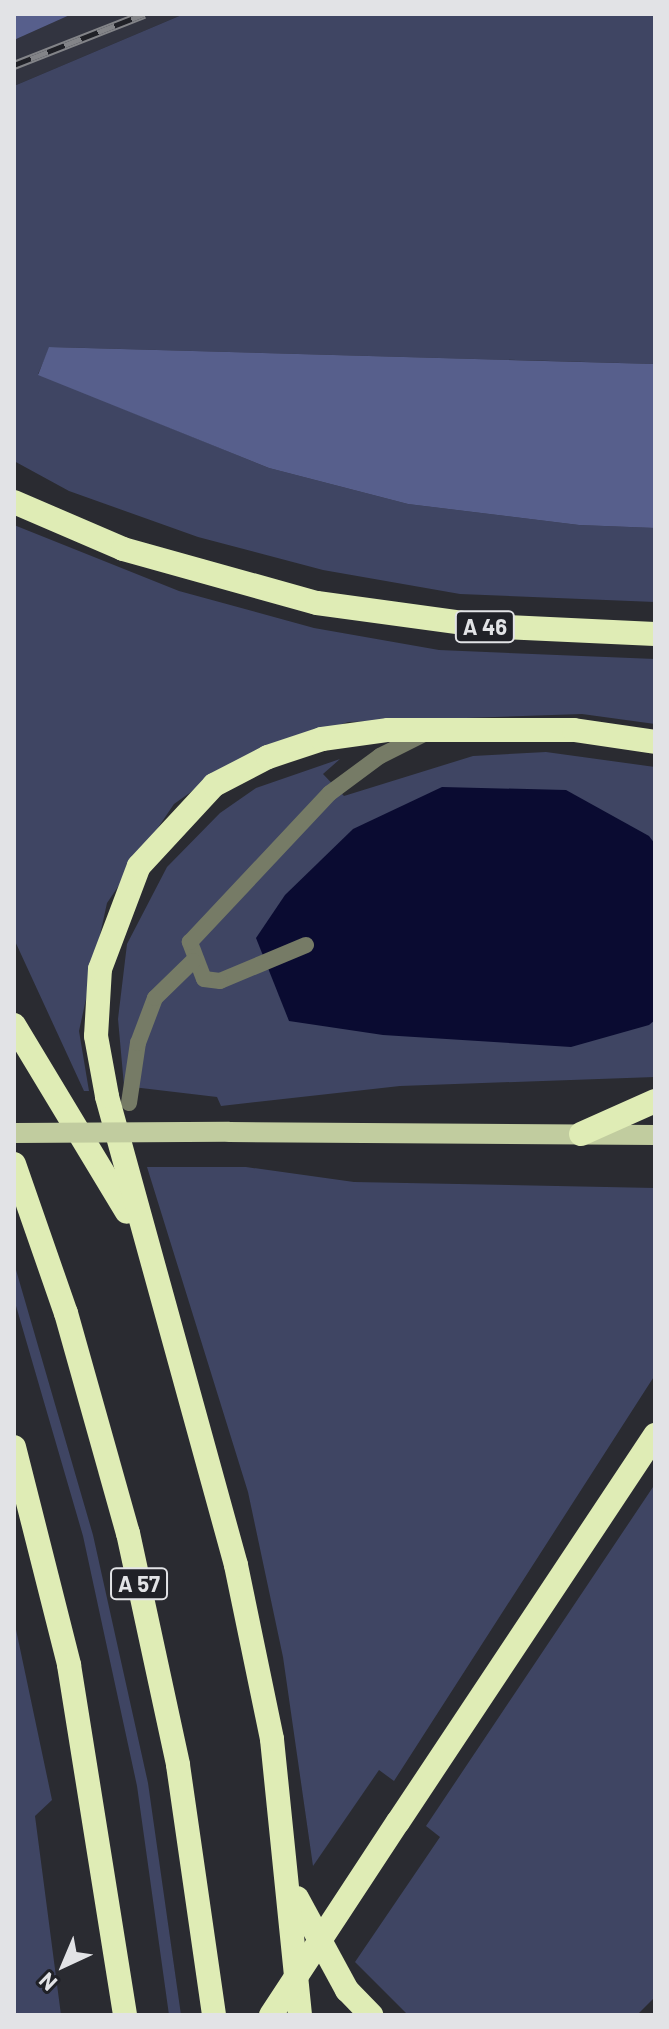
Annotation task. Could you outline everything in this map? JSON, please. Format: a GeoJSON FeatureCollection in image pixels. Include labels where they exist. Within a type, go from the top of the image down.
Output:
{"type":"FeatureCollection","features":[{"type":"Feature","properties":{"kind":"highway","name":"A 46"},"geometry":{"type":"LineString","coordinates":[[14,502],[123,549],[317,603],[484,626],[655,634]]}},
{"type":"Feature","properties":{"kind":"highway"},"geometry":{"type":"LineString","coordinates":[[300,2015],[292,1889],[272,1739],[236,1565],[147,1249],[96,1036],[100,969],[139,866],[214,785],[268,757],[322,739],[437,728],[574,730],[655,742]]}},
{"type":"Feature","properties":{"kind":"highway"},"geometry":{"type":"LineString","coordinates":[[14,1025],[95,1151],[147,1249]]}},
{"type":"Feature","properties":{"kind":"highway"},"geometry":{"type":"LineString","coordinates":[[581,1134],[655,1101]]}},
{"type":"Feature","properties":{"kind":"highway","name":"A 57"},"geometry":{"type":"LineString","coordinates":[[14,1164],[66,1313],[128,1533],[178,1765],[214,2015]]}},
{"type":"Feature","properties":{"kind":"highway"},"geometry":{"type":"LineString","coordinates":[[271,2015],[655,1435]]}},
{"type":"Feature","properties":{"kind":"highway"},"geometry":{"type":"LineString","coordinates":[[14,1447],[69,1665],[125,2015]]}},
{"type":"Feature","properties":{"kind":"highway"},"geometry":{"type":"LineString","coordinates":[[292,1889],[347,1990],[371,2015]]}},
{"type":"Feature","properties":{"kind":"main road"},"geometry":{"type":"LineString","coordinates":[[14,1133],[655,1135]]}},
{"type":"Feature","properties":{"kind":"lane"},"geometry":{"type":"LineString","coordinates":[[306,945],[220,981],[204,979],[193,961],[190,942],[330,793],[380,756],[437,728]]}},
{"type":"Feature","properties":{"kind":"lane"},"geometry":{"type":"LineString","coordinates":[[129,1103],[138,1043],[155,998],[193,961]]}},
{"type":"Feature","properties":{"kind":"shaded area"},"geometry":{"type":"Polygon","coordinates":[[[14,14],[72,14],[14,40],[14,14]]]}},
{"type":"Feature","properties":{"kind":"shaded area"},"geometry":{"type":"Polygon","coordinates":[[[72,14],[184,14],[14,86],[14,40],[72,14]]]}},
{"type":"Feature","properties":{"kind":"shaded area"},"geometry":{"type":"Polygon","coordinates":[[[184,14],[655,14],[655,364],[50,347],[38,374],[269,468],[408,504],[579,525],[655,528],[655,602],[460,594],[323,570],[198,537],[69,491],[14,461],[14,86],[184,14]]]}},
{"type":"Feature","properties":{"kind":"shaded area"},"geometry":{"type":"Polygon","coordinates":[[[49,347],[655,364],[655,528],[579,525],[408,504],[269,468],[38,375],[49,347]]]}},
{"type":"Feature","properties":{"kind":"shaded area"},"geometry":{"type":"Polygon","coordinates":[[[14,525],[179,591],[314,628],[439,650],[655,659],[655,724],[582,714],[348,722],[233,762],[174,804],[107,903],[79,1031],[89,1091],[84,1091],[14,939],[14,525]]]}},
{"type":"Feature","properties":{"kind":"shaded area"},"geometry":{"type":"Polygon","coordinates":[[[546,752],[655,767],[655,1077],[400,1086],[221,1106],[217,1097],[124,1086],[118,1019],[127,944],[167,867],[220,813],[256,788],[340,759],[323,774],[344,796],[473,756],[546,752]]]}},
{"type":"Feature","properties":{"kind":"shaded area"},"geometry":{"type":"Polygon","coordinates":[[[442,787],[566,790],[649,836],[655,844],[655,1020],[649,1025],[571,1047],[383,1035],[289,1021],[256,938],[285,895],[353,829],[442,787]]]}},
{"type":"Feature","properties":{"kind":"shaded area"},"geometry":{"type":"Polygon","coordinates":[[[147,1167],[246,1167],[354,1182],[655,1188],[655,1375],[394,1781],[379,1770],[313,1866],[283,1657],[248,1492],[147,1167]]]}},
{"type":"Feature","properties":{"kind":"shaded area"},"geometry":{"type":"Polygon","coordinates":[[[14,1263],[93,1535],[148,1783],[181,2015],[169,2015],[137,1786],[83,1536],[14,1299],[14,1263]]]}},
{"type":"Feature","properties":{"kind":"shaded area"},"geometry":{"type":"Polygon","coordinates":[[[655,1484],[655,1997],[637,2015],[408,2015],[355,1962],[440,1837],[426,1826],[655,1484]]]}},
{"type":"Feature","properties":{"kind":"shaded area"},"geometry":{"type":"Polygon","coordinates":[[[14,1620],[52,1800],[35,1816],[61,2015],[14,2015],[14,1620]]]}},
{"type":"Feature","properties":{"kind":"railway"},"geometry":{"type":"LineString","coordinates":[[14,65],[144,14]]}}]}
